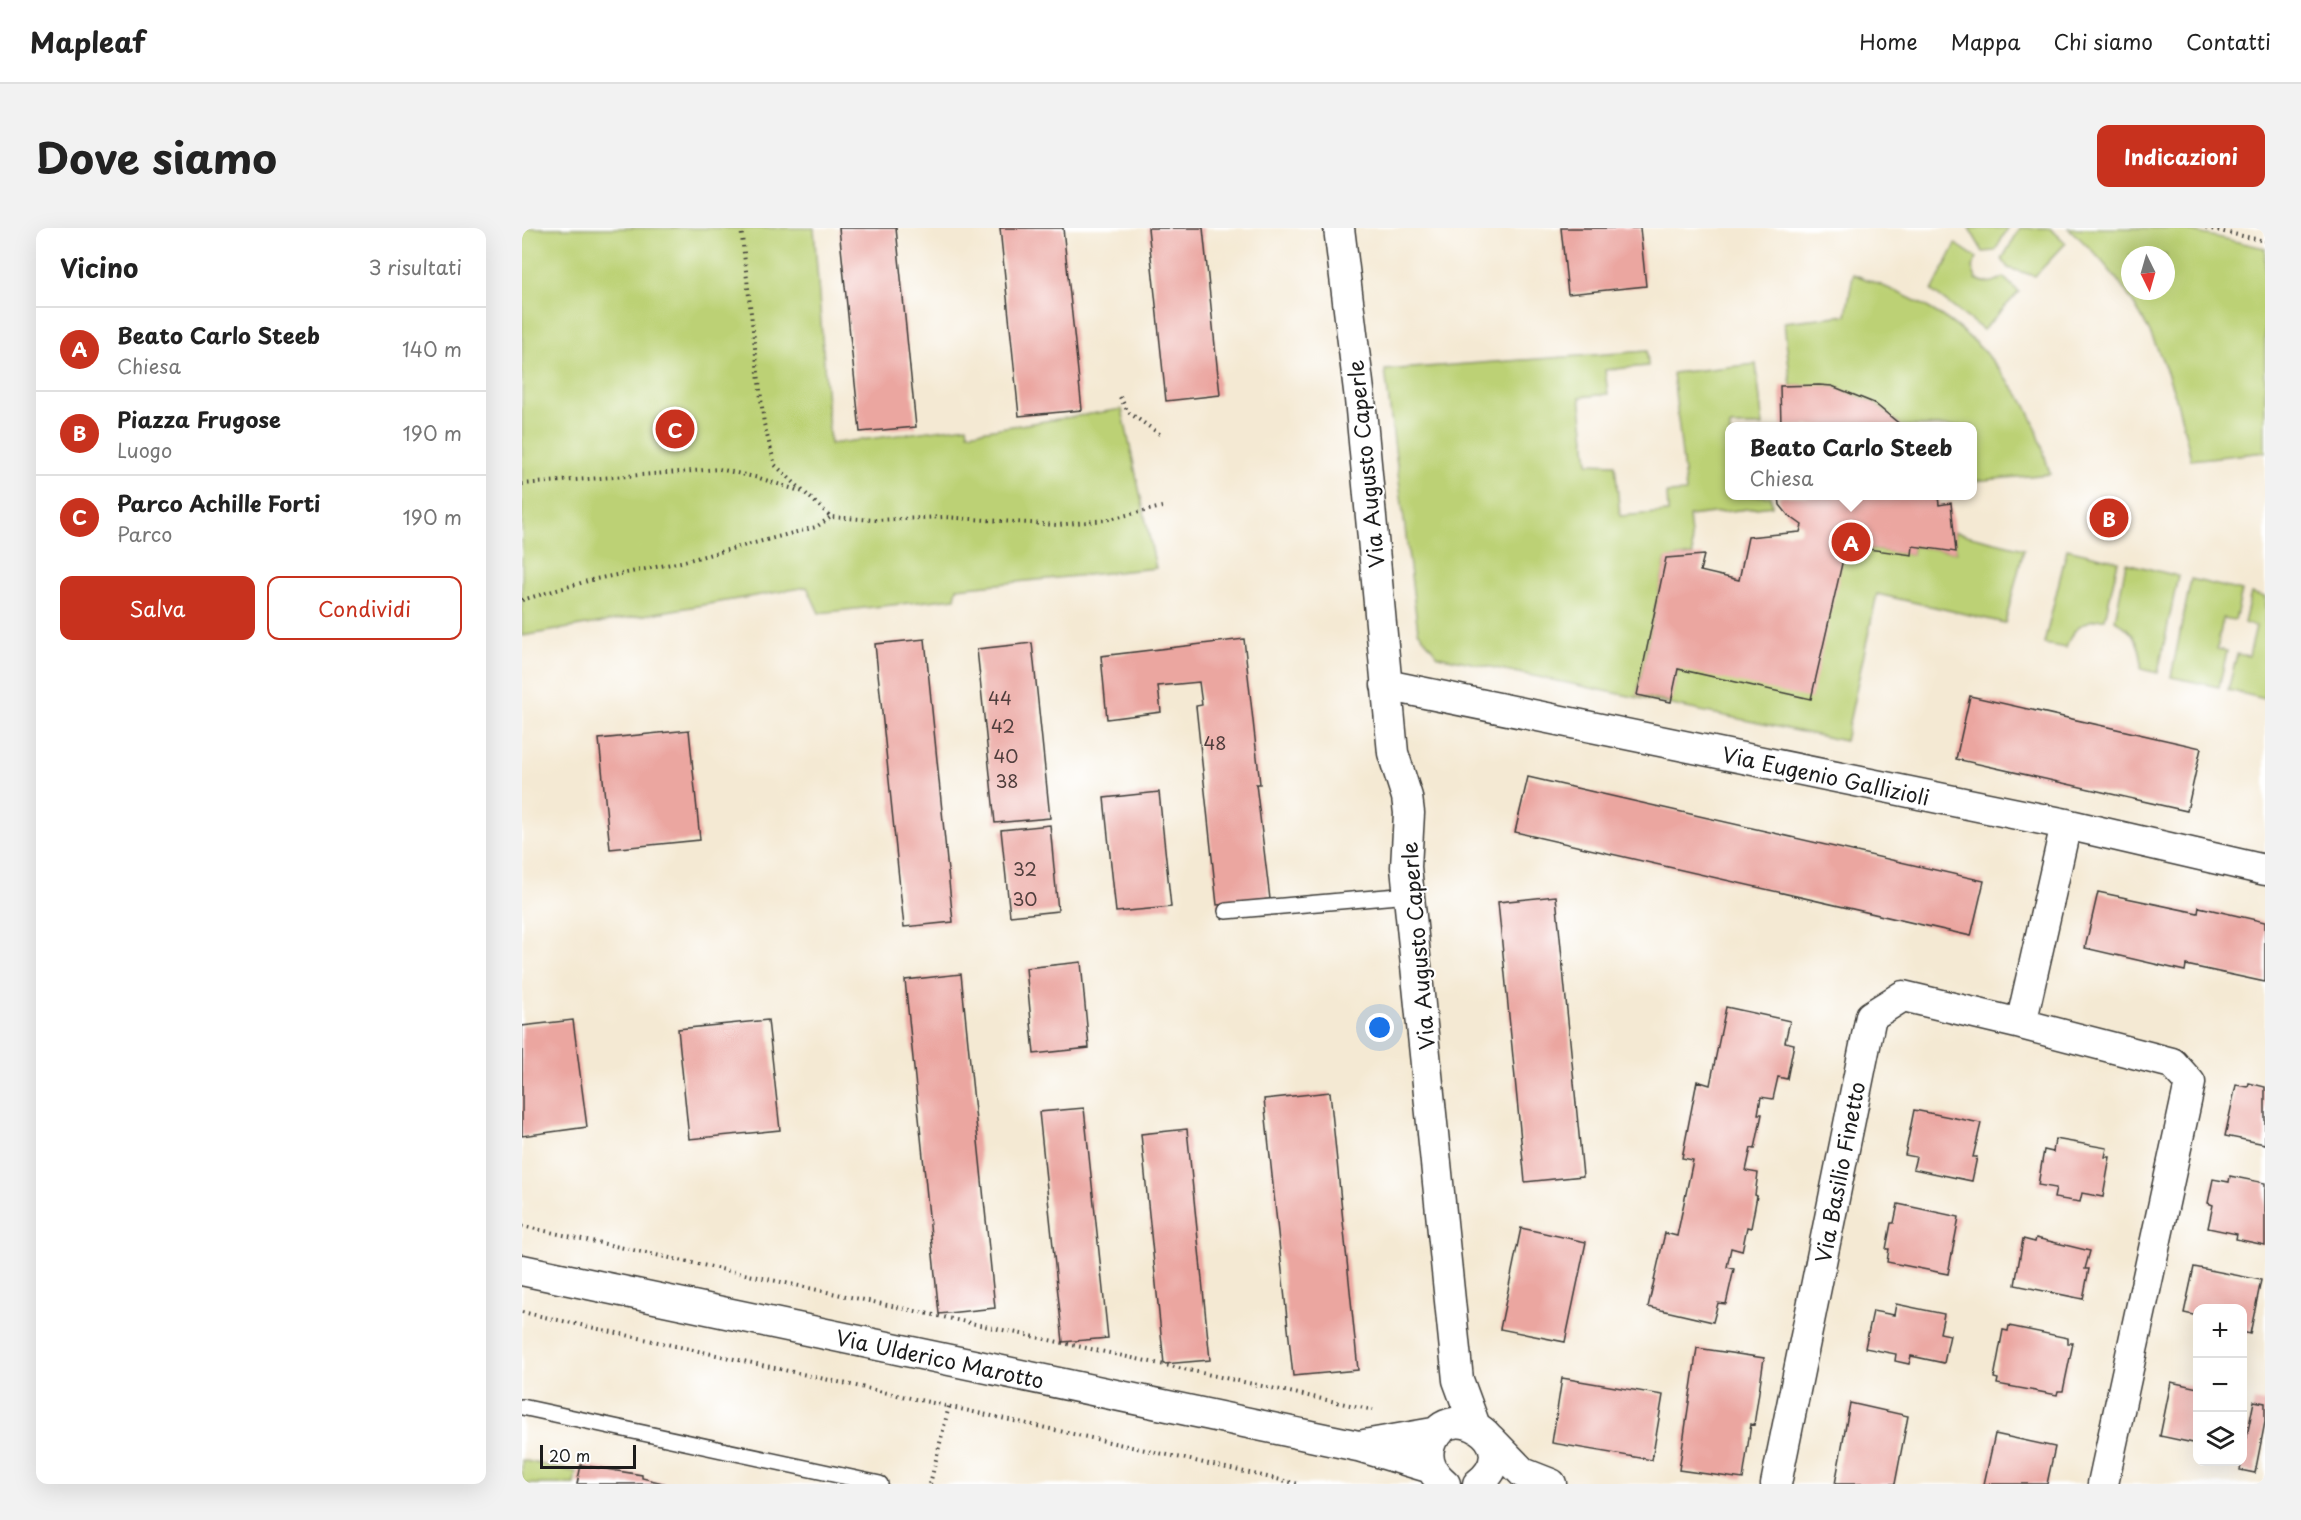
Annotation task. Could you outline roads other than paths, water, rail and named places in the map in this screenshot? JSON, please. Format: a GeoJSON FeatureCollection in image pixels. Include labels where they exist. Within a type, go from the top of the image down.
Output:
{"type":"FeatureCollection","features":[{"type":"Feature","properties":{"kind":"street","name":"Via Augusto Caperle"},"geometry":{"type":"LineString","coordinates":[[1339,228],[1361,410],[1393,753],[1407,797],[1409,813],[1406,867],[1463,1431],[1523,1473],[1551,1484]]}},
{"type":"Feature","properties":{"kind":"street","name":"Via Eugenio Gallizioli"},"geometry":{"type":"LineString","coordinates":[[1386,685],[2066,824],[2265,870]]}},
{"type":"Feature","properties":{"kind":"street"},"geometry":{"type":"LineString","coordinates":[[2020,1024],[2066,824]]}},
{"type":"Feature","properties":{"kind":"street","name":"Via Basilio Finetto"},"geometry":{"type":"LineString","coordinates":[[1776,1484],[1871,1016],[1903,996],[2172,1063],[2190,1083],[2103,1484]]}},
{"type":"Feature","properties":{"kind":"street","name":"Via Ulderico Marotto"},"geometry":{"type":"LineString","coordinates":[[522,1270],[1358,1446],[1438,1476]]}},
{"type":"Feature","properties":{"kind":"street","name":"Via Augusto Caperle"},"geometry":{"type":"LineString","coordinates":[[1463,1431],[1494,1449],[1492,1470],[1478,1484]]}},
{"type":"Feature","properties":{"kind":"street"},"geometry":{"type":"LineString","coordinates":[[1438,1476],[1429,1449],[1463,1431]]}},
{"type":"Feature","properties":{"kind":"street","name":"Via Ulderico Marotto"},"geometry":{"type":"LineString","coordinates":[[1358,1446],[1463,1431]]}},
{"type":"Feature","properties":{"kind":"lane"},"geometry":{"type":"LineString","coordinates":[[1226,911],[1409,895]]}},
{"type":"Feature","properties":{"kind":"lane"},"geometry":{"type":"LineString","coordinates":[[522,1407],[880,1484]]}},
{"type":"Feature","properties":{"kind":"place","name":"Parco Achille Forti"},"geometry":{"type":"Point","coordinates":[675,429]}},
{"type":"Feature","properties":{"kind":"place","name":"Piazza Frugose"},"geometry":{"type":"Point","coordinates":[2109,518]}},
{"type":"Feature","properties":{"kind":"place","name":"Beato Carlo Steeb"},"geometry":{"type":"Point","coordinates":[1851,542]}}]}
